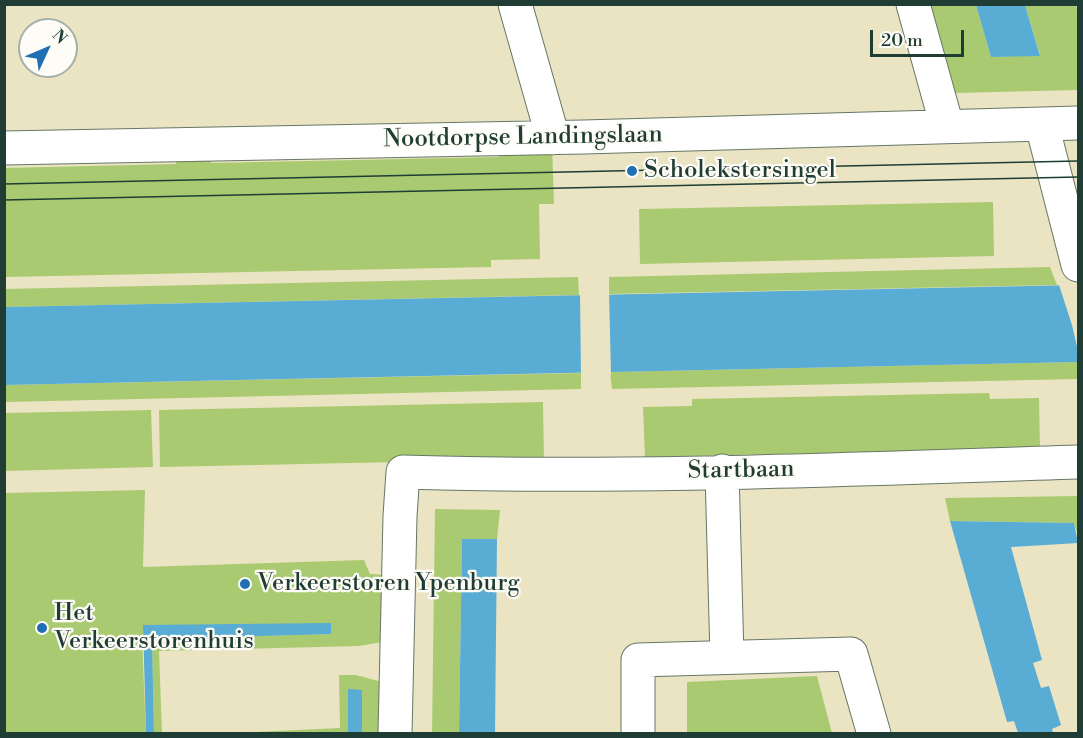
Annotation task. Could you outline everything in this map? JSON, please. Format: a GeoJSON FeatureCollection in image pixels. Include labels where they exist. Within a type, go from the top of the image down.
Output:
{"type":"FeatureCollection","features":[{"type":"Feature","properties":{"kind":"street"},"geometry":{"type":"LineString","coordinates":[[515,4],[553,138]]}},
{"type":"Feature","properties":{"kind":"street"},"geometry":{"type":"LineString","coordinates":[[913,4],[947,126]]}},
{"type":"Feature","properties":{"kind":"street","name":"Nootdorpse Landingslaan"},"geometry":{"type":"LineString","coordinates":[[4,148],[553,138],[1078,123]]}},
{"type":"Feature","properties":{"kind":"street"},"geometry":{"type":"LineString","coordinates":[[1042,124],[1078,265]]}},
{"type":"Feature","properties":{"kind":"street","name":"Startbaan"},"geometry":{"type":"LineString","coordinates":[[395,734],[403,472],[502,476],[1078,462]]}},
{"type":"Feature","properties":{"kind":"street"},"geometry":{"type":"LineString","coordinates":[[722,471],[727,657]]}},
{"type":"Feature","properties":{"kind":"street"},"geometry":{"type":"LineString","coordinates":[[638,734],[638,660],[851,654],[874,734]]}},
{"type":"Feature","properties":{"kind":"green space"},"geometry":{"type":"Polygon","coordinates":[[[929,5],[976,5],[991,57],[1040,55],[1025,5],[1076,5],[1078,90],[954,93],[929,5]]]}},
{"type":"Feature","properties":{"kind":"green space"},"geometry":{"type":"Polygon","coordinates":[[[552,145],[554,204],[539,204],[540,259],[491,260],[491,267],[5,277],[4,168],[176,164],[176,153],[210,152],[211,163],[499,157],[499,146],[552,145]]]}},
{"type":"Feature","properties":{"kind":"green space"},"geometry":{"type":"Polygon","coordinates":[[[993,202],[994,256],[640,264],[639,209],[993,202]]]}},
{"type":"Feature","properties":{"kind":"green space"},"geometry":{"type":"Polygon","coordinates":[[[1050,267],[1057,285],[609,294],[609,277],[1050,267]]]}},
{"type":"Feature","properties":{"kind":"green space"},"geometry":{"type":"Polygon","coordinates":[[[578,277],[579,295],[5,307],[4,289],[578,277]]]}},
{"type":"Feature","properties":{"kind":"green space"},"geometry":{"type":"Polygon","coordinates":[[[1078,362],[1078,379],[612,389],[610,372],[1078,362]]]}},
{"type":"Feature","properties":{"kind":"green space"},"geometry":{"type":"Polygon","coordinates":[[[581,373],[581,389],[5,402],[4,385],[581,373]]]}},
{"type":"Feature","properties":{"kind":"green space"},"geometry":{"type":"Polygon","coordinates":[[[989,393],[990,399],[1039,398],[1040,448],[645,457],[643,407],[692,406],[692,399],[989,393]]]}},
{"type":"Feature","properties":{"kind":"green space"},"geometry":{"type":"Polygon","coordinates":[[[543,402],[544,459],[160,467],[159,410],[543,402]]]}},
{"type":"Feature","properties":{"kind":"green space"},"geometry":{"type":"Polygon","coordinates":[[[151,410],[153,467],[5,471],[5,413],[151,410]]]}},
{"type":"Feature","properties":{"kind":"green space"},"geometry":{"type":"Polygon","coordinates":[[[145,490],[143,567],[364,560],[370,574],[384,575],[382,642],[359,646],[159,651],[162,733],[154,733],[152,639],[330,634],[142,639],[146,733],[5,733],[4,493],[145,490]]]}},
{"type":"Feature","properties":{"kind":"green space"},"geometry":{"type":"Polygon","coordinates":[[[1078,496],[1078,536],[1074,523],[950,521],[945,498],[1078,496]]]}},
{"type":"Feature","properties":{"kind":"green space"},"geometry":{"type":"Polygon","coordinates":[[[435,509],[500,510],[497,539],[462,540],[459,733],[432,734],[435,509]]]}},
{"type":"Feature","properties":{"kind":"green space"},"geometry":{"type":"Polygon","coordinates":[[[339,675],[356,675],[382,682],[381,733],[362,733],[362,691],[348,690],[348,733],[210,734],[340,728],[339,675]]]}},
{"type":"Feature","properties":{"kind":"green space"},"geometry":{"type":"Polygon","coordinates":[[[817,676],[832,733],[687,733],[687,682],[817,676]]]}},
{"type":"Feature","properties":{"kind":"water"},"geometry":{"type":"Polygon","coordinates":[[[976,5],[1025,5],[1040,56],[991,57],[976,5]]]}},
{"type":"Feature","properties":{"kind":"water"},"geometry":{"type":"Polygon","coordinates":[[[1078,285],[1078,362],[5,385],[4,307],[1078,285]]]}},
{"type":"Feature","properties":{"kind":"water"},"geometry":{"type":"Polygon","coordinates":[[[950,521],[1074,523],[1078,543],[1011,547],[1042,660],[1033,663],[1041,688],[1049,686],[1061,725],[1052,729],[1053,733],[1018,733],[1014,721],[1007,722],[950,521]]]}},
{"type":"Feature","properties":{"kind":"water"},"geometry":{"type":"Polygon","coordinates":[[[462,539],[497,539],[495,733],[459,733],[462,539]]]}},
{"type":"Feature","properties":{"kind":"water"},"geometry":{"type":"Polygon","coordinates":[[[331,623],[331,634],[152,639],[154,733],[146,733],[143,625],[331,623]]]}},
{"type":"Feature","properties":{"kind":"water"},"geometry":{"type":"Polygon","coordinates":[[[348,689],[362,690],[362,733],[348,733],[348,689]]]}},
{"type":"Feature","properties":{"kind":"pier"},"geometry":{"type":"Polygon","coordinates":[[[1058,282],[1078,282],[1078,351],[1072,325],[1058,282]]]}},
{"type":"Feature","properties":{"kind":"pier"},"geometry":{"type":"Polygon","coordinates":[[[609,291],[611,375],[581,376],[580,292],[609,291]]]}},
{"type":"Feature","properties":{"kind":"tram line"},"geometry":{"type":"LineString","coordinates":[[4,184],[1078,161]]}},
{"type":"Feature","properties":{"kind":"tram line"},"geometry":{"type":"LineString","coordinates":[[4,200],[1078,177]]}},
{"type":"Feature","properties":{"kind":"place","name":"Scholekstersingel"},"geometry":{"type":"Point","coordinates":[632,171]}},
{"type":"Feature","properties":{"kind":"place","name":"Verkeerstoren Ypenburg"},"geometry":{"type":"Point","coordinates":[245,584]}},
{"type":"Feature","properties":{"kind":"place","name":"Het Verkeerstorenhuis"},"geometry":{"type":"Point","coordinates":[42,628]}}]}
